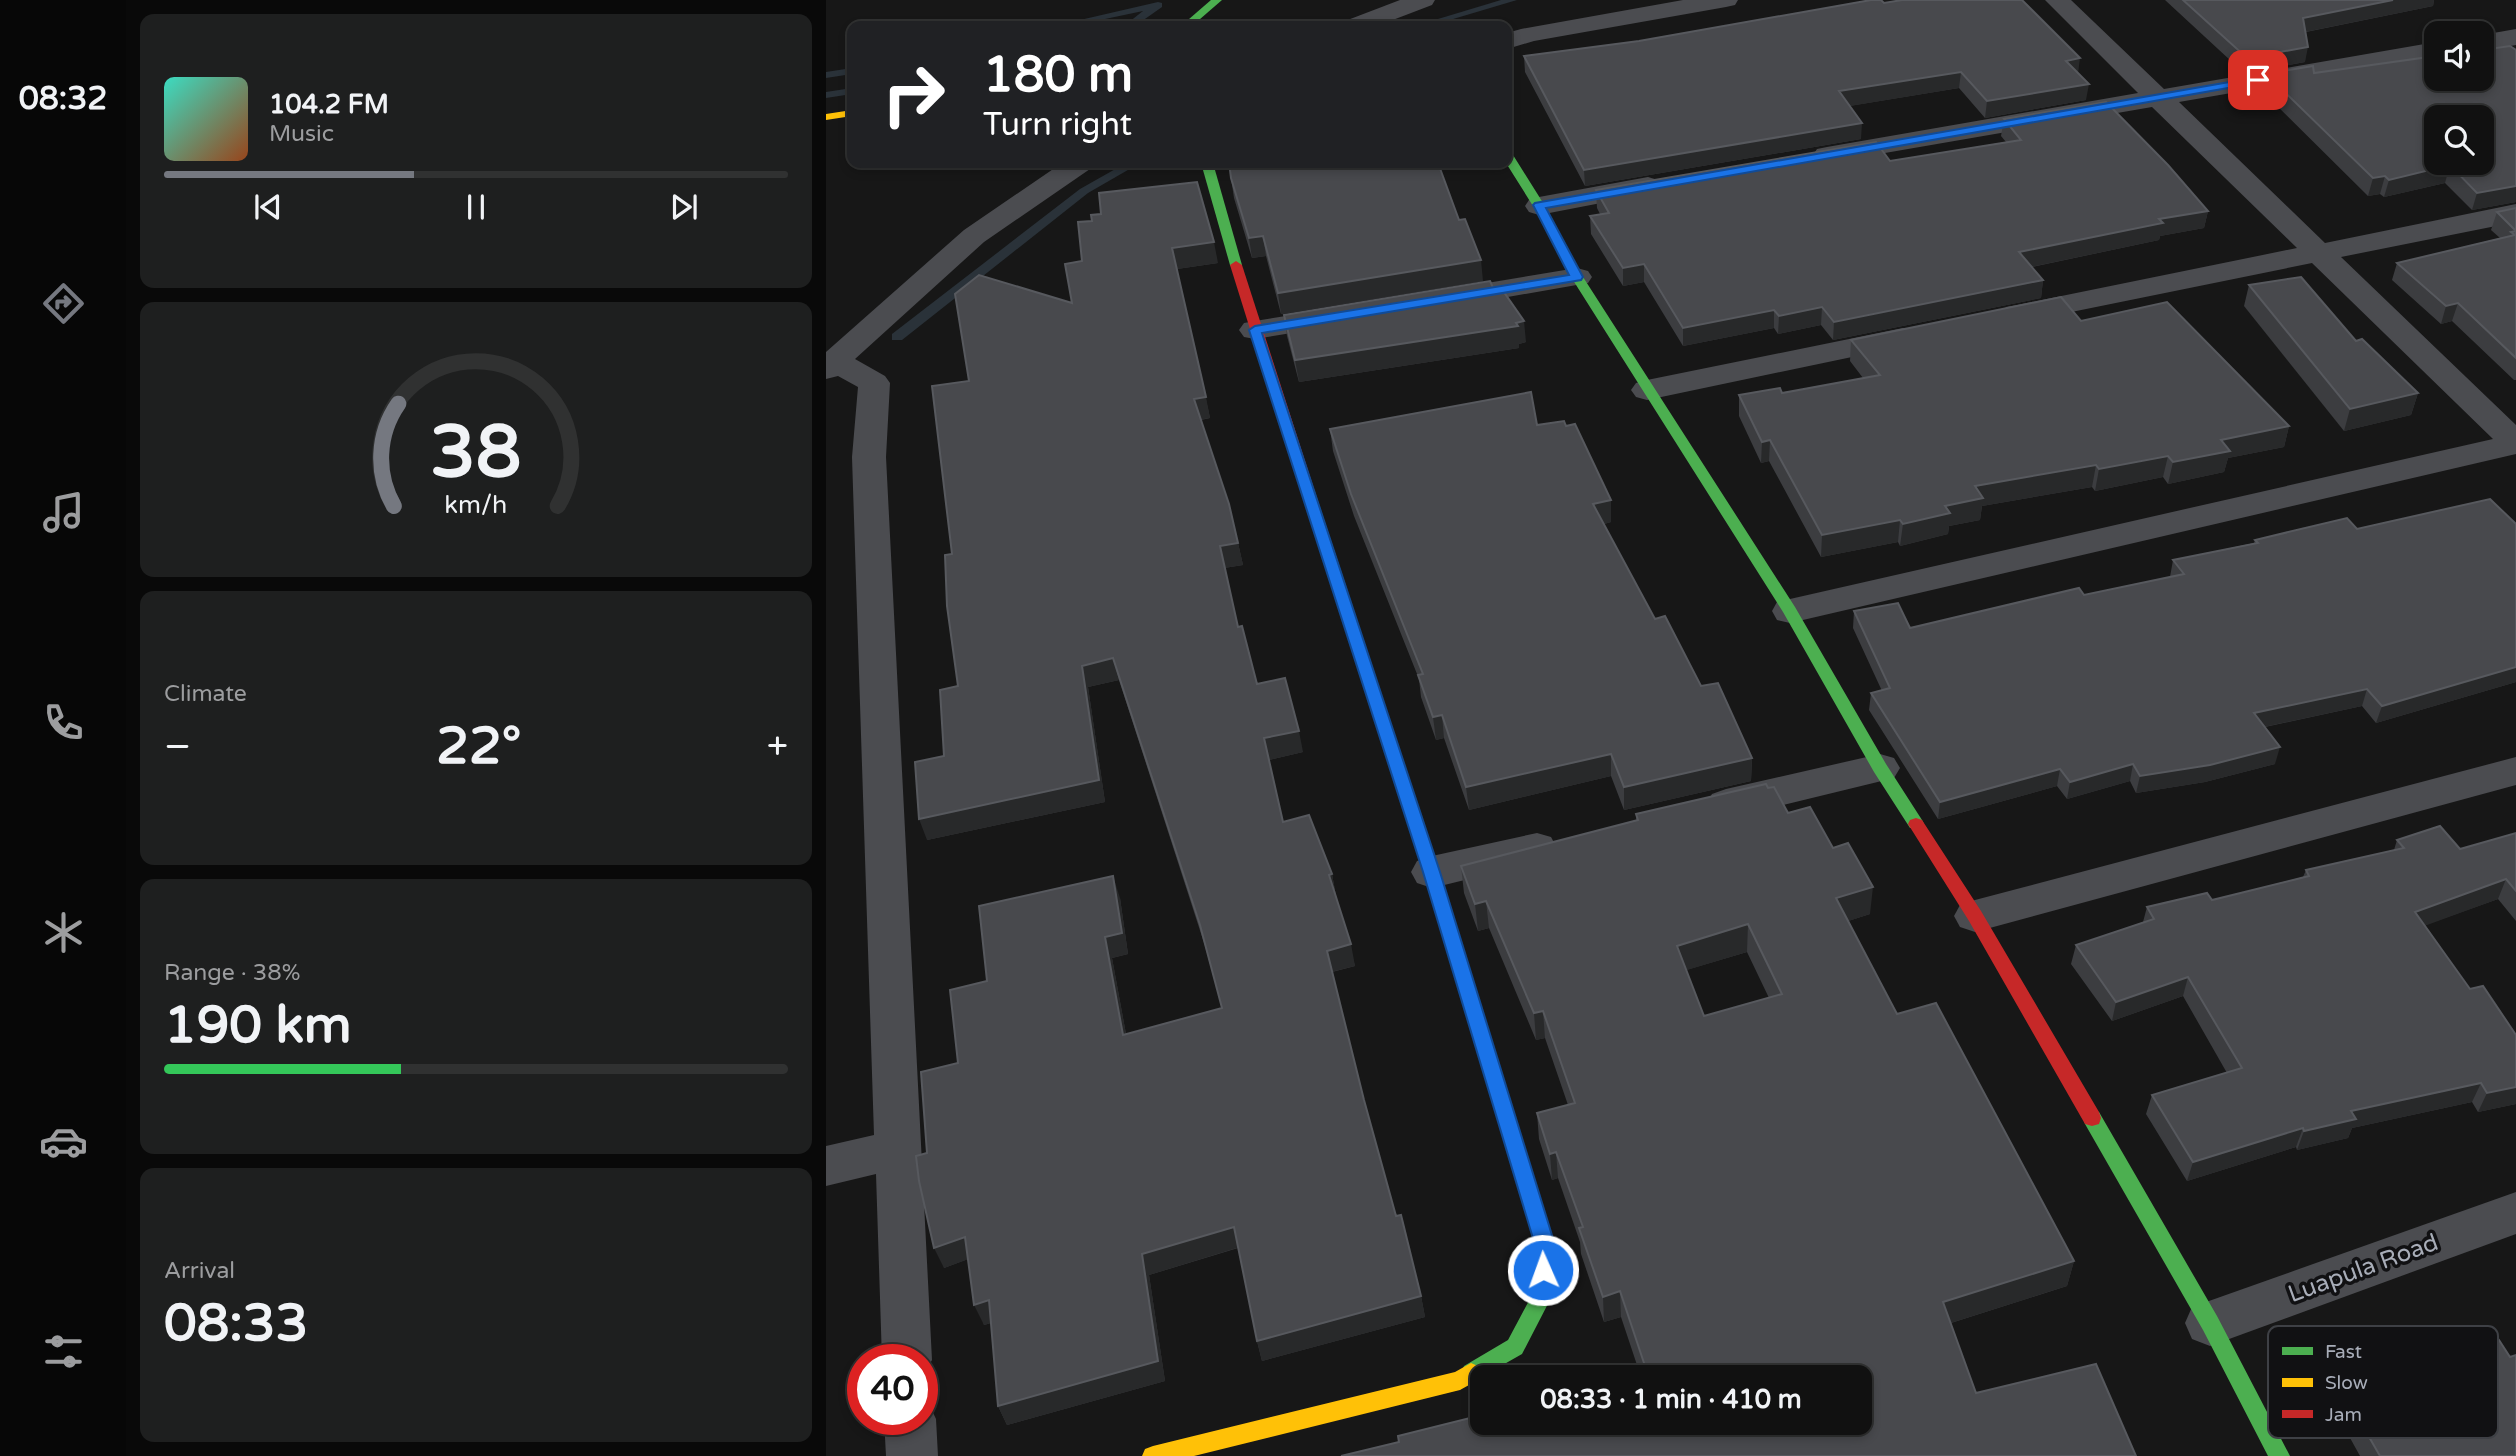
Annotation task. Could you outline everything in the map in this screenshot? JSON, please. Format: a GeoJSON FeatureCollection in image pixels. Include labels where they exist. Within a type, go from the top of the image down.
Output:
{"type":"FeatureCollection","features":[{"type":"Feature","properties":{"kind":"street"},"geometry":{"type":"LineString","coordinates":[[1192,21],[1217,0]]}},
{"type":"Feature","properties":{"kind":"street"},"geometry":{"type":"LineString","coordinates":[[1512,39],[1530,34],[1726,0]]}},
{"type":"Feature","properties":{"kind":"street"},"geometry":{"type":"LineString","coordinates":[[2056,0],[2516,443]]}},
{"type":"Feature","properties":{"kind":"street"},"geometry":{"type":"LineString","coordinates":[[1368,21],[1414,5]]}},
{"type":"Feature","properties":{"kind":"street"},"geometry":{"type":"LineString","coordinates":[[2494,41],[2516,37]]}},
{"type":"Feature","properties":{"kind":"street"},"geometry":{"type":"LineString","coordinates":[[1800,160],[2424,52]]}},
{"type":"Feature","properties":{"kind":"street"},"geometry":{"type":"LineString","coordinates":[[826,117],[847,114]]}},
{"type":"Feature","properties":{"kind":"street"},"geometry":{"type":"LineString","coordinates":[[1512,163],[1539,205],[1577,277],[1790,611],[1880,768],[1975,916],[2210,1323],[2268,1435]]}},
{"type":"Feature","properties":{"kind":"street"},"geometry":{"type":"LineString","coordinates":[[906,1344],[869,457],[874,383],[830,365],[974,236],[1073,168]]}},
{"type":"Feature","properties":{"kind":"street"},"geometry":{"type":"LineString","coordinates":[[1153,1456],[1460,1380],[1515,1347],[1542,1296],[1545,1245],[1432,872],[1255,330],[1208,168]]}},
{"type":"Feature","properties":{"kind":"street"},"geometry":{"type":"LineString","coordinates":[[1539,205],[1676,181]]}},
{"type":"Feature","properties":{"kind":"street"},"geometry":{"type":"LineString","coordinates":[[1989,320],[2516,213]]}},
{"type":"Feature","properties":{"kind":"street"},"geometry":{"type":"LineString","coordinates":[[1429,302],[1577,277]]}},
{"type":"Feature","properties":{"kind":"street"},"geometry":{"type":"LineString","coordinates":[[1255,330],[1362,312]]}},
{"type":"Feature","properties":{"kind":"street"},"geometry":{"type":"LineString","coordinates":[[1647,390],[1934,331]]}},
{"type":"Feature","properties":{"kind":"street"},"geometry":{"type":"LineString","coordinates":[[1790,611],[2516,443]]}},
{"type":"Feature","properties":{"kind":"street"},"geometry":{"type":"LineString","coordinates":[[1690,812],[1880,768]]}},
{"type":"Feature","properties":{"kind":"street"},"geometry":{"type":"LineString","coordinates":[[1975,916],[2516,771]]}},
{"type":"Feature","properties":{"kind":"street"},"geometry":{"type":"LineString","coordinates":[[1432,872],[1568,841]]}},
{"type":"Feature","properties":{"kind":"street"},"geometry":{"type":"LineString","coordinates":[[826,1166],[897,1149]]}},
{"type":"Feature","properties":{"kind":"street","name":"Luapula Road"},"geometry":{"type":"LineString","coordinates":[[2210,1323],[2516,1213]]}},
{"type":"Feature","properties":{"kind":"street"},"geometry":{"type":"LineString","coordinates":[[911,1435],[912,1456]]}},
{"type":"Feature","properties":{"kind":"street"},"geometry":{"type":"LineString","coordinates":[[2270,1438],[2279,1456]]}},
{"type":"Feature","properties":{"kind":"building"},"geometry":{"type":"Polygon","coordinates":[[[1881,0],[1884,3],[1902,0],[2022,0],[2080,58],[2066,61],[2089,84],[1987,101],[1961,72],[1839,91],[1862,123],[1584,170],[1524,56],[1639,41],[1881,0]]]}},
{"type":"Feature","properties":{"kind":"building"},"geometry":{"type":"Polygon","coordinates":[[[2183,0],[2393,0],[2303,18],[2308,47],[2247,58],[2183,0]]]}},
{"type":"Feature","properties":{"kind":"building"},"geometry":{"type":"Polygon","coordinates":[[[2510,46],[2516,50],[2516,186],[2477,193],[2460,175],[2494,175],[2494,105],[2424,105],[2424,171],[2389,180],[2385,176],[2373,178],[2266,74],[2313,66],[2314,73],[2424,58],[2424,91],[2494,91],[2494,48],[2510,46]]]}},
{"type":"Feature","properties":{"kind":"building"},"geometry":{"type":"Polygon","coordinates":[[[2106,102],[2168,165],[2208,211],[2159,219],[2163,223],[2019,252],[2043,280],[1834,322],[1822,307],[1779,316],[1774,310],[1683,328],[1644,264],[1623,268],[1590,216],[1609,213],[1596,190],[1876,142],[1890,161],[2021,140],[2004,119],[2106,102]]]}},
{"type":"Feature","properties":{"kind":"building"},"geometry":{"type":"Polygon","coordinates":[[[1230,168],[1440,168],[1459,220],[1465,219],[1481,260],[1278,293],[1263,236],[1249,238],[1230,168]]]}},
{"type":"Feature","properties":{"kind":"building"},"geometry":{"type":"Polygon","coordinates":[[[1197,182],[1214,242],[1172,248],[1206,397],[1194,399],[1229,504],[1238,543],[1220,546],[1238,627],[1242,626],[1257,684],[1285,678],[1299,731],[1264,738],[1283,822],[1309,815],[1332,874],[1329,875],[1351,944],[1327,951],[1364,1100],[1396,1216],[1401,1215],[1421,1296],[1257,1341],[1234,1227],[1142,1254],[1158,1361],[998,1406],[989,1300],[974,1305],[965,1237],[934,1248],[916,1156],[927,1153],[921,1072],[958,1063],[950,990],[987,981],[979,906],[1113,876],[1122,933],[1105,937],[1123,1035],[1222,1008],[1200,925],[1113,658],[1082,666],[1099,780],[919,819],[915,762],[944,756],[940,690],[958,686],[947,606],[945,555],[952,554],[932,386],[969,381],[955,294],[979,275],[1072,303],[1065,264],[1082,261],[1078,222],[1092,221],[1091,215],[1101,214],[1099,193],[1197,182]]]}},
{"type":"Feature","properties":{"kind":"building"},"geometry":{"type":"Polygon","coordinates":[[[2516,208],[2516,231],[2497,212],[2516,208]]]}},
{"type":"Feature","properties":{"kind":"building"},"geometry":{"type":"Polygon","coordinates":[[[2516,231],[2516,358],[2458,303],[2446,306],[2397,263],[2515,235],[2511,232],[2516,231]]]}},
{"type":"Feature","properties":{"kind":"building"},"geometry":{"type":"Polygon","coordinates":[[[2301,277],[2356,341],[2362,339],[2418,393],[2350,409],[2249,285],[2301,277]]]}},
{"type":"Feature","properties":{"kind":"building"},"geometry":{"type":"Polygon","coordinates":[[[1490,281],[1494,290],[1501,288],[1524,321],[1516,323],[1518,326],[1295,360],[1284,315],[1490,281]]]}},
{"type":"Feature","properties":{"kind":"building"},"geometry":{"type":"Polygon","coordinates":[[[2061,297],[2081,321],[2167,302],[2289,426],[2221,440],[2230,451],[2173,462],[2168,456],[2099,469],[2096,465],[1975,486],[1983,498],[1945,506],[1950,513],[1903,524],[1900,520],[1822,535],[1770,440],[1762,442],[1739,395],[1780,388],[1782,393],[1880,375],[1851,340],[2061,297]]]}},
{"type":"Feature","properties":{"kind":"building"},"geometry":{"type":"Polygon","coordinates":[[[1531,392],[1537,425],[1564,421],[1566,426],[1575,424],[1611,500],[1593,504],[1655,619],[1665,616],[1701,686],[1718,683],[1752,758],[1624,787],[1611,754],[1466,787],[1442,715],[1433,717],[1418,675],[1423,674],[1351,494],[1330,429],[1531,392]]]}},
{"type":"Feature","properties":{"kind":"building"},"geometry":{"type":"Polygon","coordinates":[[[2490,499],[2516,524],[2516,667],[2382,706],[2367,689],[2254,713],[2280,747],[2210,765],[2140,776],[2133,764],[2070,782],[2060,769],[1940,802],[1871,693],[1890,688],[1854,611],[1898,603],[1910,628],[2079,588],[2084,595],[2184,574],[2173,560],[2258,543],[2255,540],[2347,518],[2357,529],[2490,499]]]}},
{"type":"Feature","properties":{"kind":"building"},"geometry":{"type":"Polygon","coordinates":[[[1766,784],[1768,788],[1774,787],[1788,813],[1810,807],[1833,848],[1848,843],[1873,887],[1836,898],[1897,1014],[1936,1003],[2074,1261],[1943,1302],[1976,1393],[2096,1364],[2136,1456],[1341,1456],[1399,1442],[1398,1436],[1470,1418],[1470,1435],[1872,1435],[1872,1365],[1645,1365],[1620,1291],[1603,1297],[1579,1228],[1583,1227],[1556,1152],[1550,1154],[1537,1113],[1575,1103],[1543,1011],[1534,1013],[1486,901],[1475,904],[1461,866],[1638,820],[1636,814],[1766,784]],[[1748,924],[1677,946],[1704,1016],[1782,994],[1748,924]]]}},
{"type":"Feature","properties":{"kind":"building"},"geometry":{"type":"Polygon","coordinates":[[[2440,826],[2460,849],[2516,833],[2516,891],[2506,879],[2415,912],[2470,989],[2483,986],[2516,1035],[2516,1087],[2487,1093],[2481,1083],[2351,1111],[2356,1119],[2304,1131],[2303,1128],[2193,1162],[2152,1095],[2242,1068],[2188,977],[2116,1002],[2076,945],[2154,919],[2147,907],[2207,893],[2212,900],[2309,876],[2306,870],[2404,848],[2397,840],[2440,826]]]}},
{"type":"Feature","properties":{"kind":"building"},"geometry":{"type":"Polygon","coordinates":[[[2498,1340],[2510,1357],[2516,1355],[2516,1456],[2380,1456],[2370,1438],[2498,1438],[2498,1340]]]}},
{"type":"Feature","properties":{"kind":"waterway"},"geometry":{"type":"LineString","coordinates":[[1437,21],[1512,0]]}},
{"type":"Feature","properties":{"kind":"waterway"},"geometry":{"type":"LineString","coordinates":[[1083,21],[1158,5]]}},
{"type":"Feature","properties":{"kind":"waterway"},"geometry":{"type":"LineString","coordinates":[[1136,21],[1154,8]]}},
{"type":"Feature","properties":{"kind":"waterway"},"geometry":{"type":"LineString","coordinates":[[826,75],[847,72]]}},
{"type":"Feature","properties":{"kind":"waterway"},"geometry":{"type":"LineString","coordinates":[[826,95],[847,92]]}},
{"type":"Feature","properties":{"kind":"waterway"},"geometry":{"type":"LineString","coordinates":[[897,337],[1084,191],[1125,168]]}},
{"type":"Feature","properties":{"kind":"traffic: fast"},"geometry":{"type":"LineString","coordinates":[[1192,21],[1217,0]]}},
{"type":"Feature","properties":{"kind":"traffic: fast"},"geometry":{"type":"LineString","coordinates":[[1512,163],[1539,206],[1577,277],[1790,611],[1880,768],[1916,824]]}},
{"type":"Feature","properties":{"kind":"traffic: fast"},"geometry":{"type":"LineString","coordinates":[[1208,168],[1236,265]]}},
{"type":"Feature","properties":{"kind":"traffic: fast"},"geometry":{"type":"LineString","coordinates":[[1308,492],[1432,872],[1545,1245],[1542,1296],[1515,1347],[1485,1365]]}},
{"type":"Feature","properties":{"kind":"traffic: fast"},"geometry":{"type":"LineString","coordinates":[[2092,1118],[2210,1323],[2268,1435]]}},
{"type":"Feature","properties":{"kind":"traffic: fast"},"geometry":{"type":"LineString","coordinates":[[2270,1438],[2279,1456]]}},
{"type":"Feature","properties":{"kind":"traffic: slow"},"geometry":{"type":"LineString","coordinates":[[826,117],[847,114]]}},
{"type":"Feature","properties":{"kind":"traffic: slow"},"geometry":{"type":"LineString","coordinates":[[1153,1456],[1460,1380],[1470,1374]]}},
{"type":"Feature","properties":{"kind":"traffic: jam"},"geometry":{"type":"LineString","coordinates":[[1236,265],[1308,492]]}},
{"type":"Feature","properties":{"kind":"traffic: jam"},"geometry":{"type":"LineString","coordinates":[[1916,824],[1975,916],[2092,1118]]}},
{"type":"Feature","properties":{"kind":"route"},"geometry":{"type":"LineString","coordinates":[[1543,1270],[1545,1245],[1432,872],[1255,330],[1577,277],[1539,205],[2258,80]]}}]}
